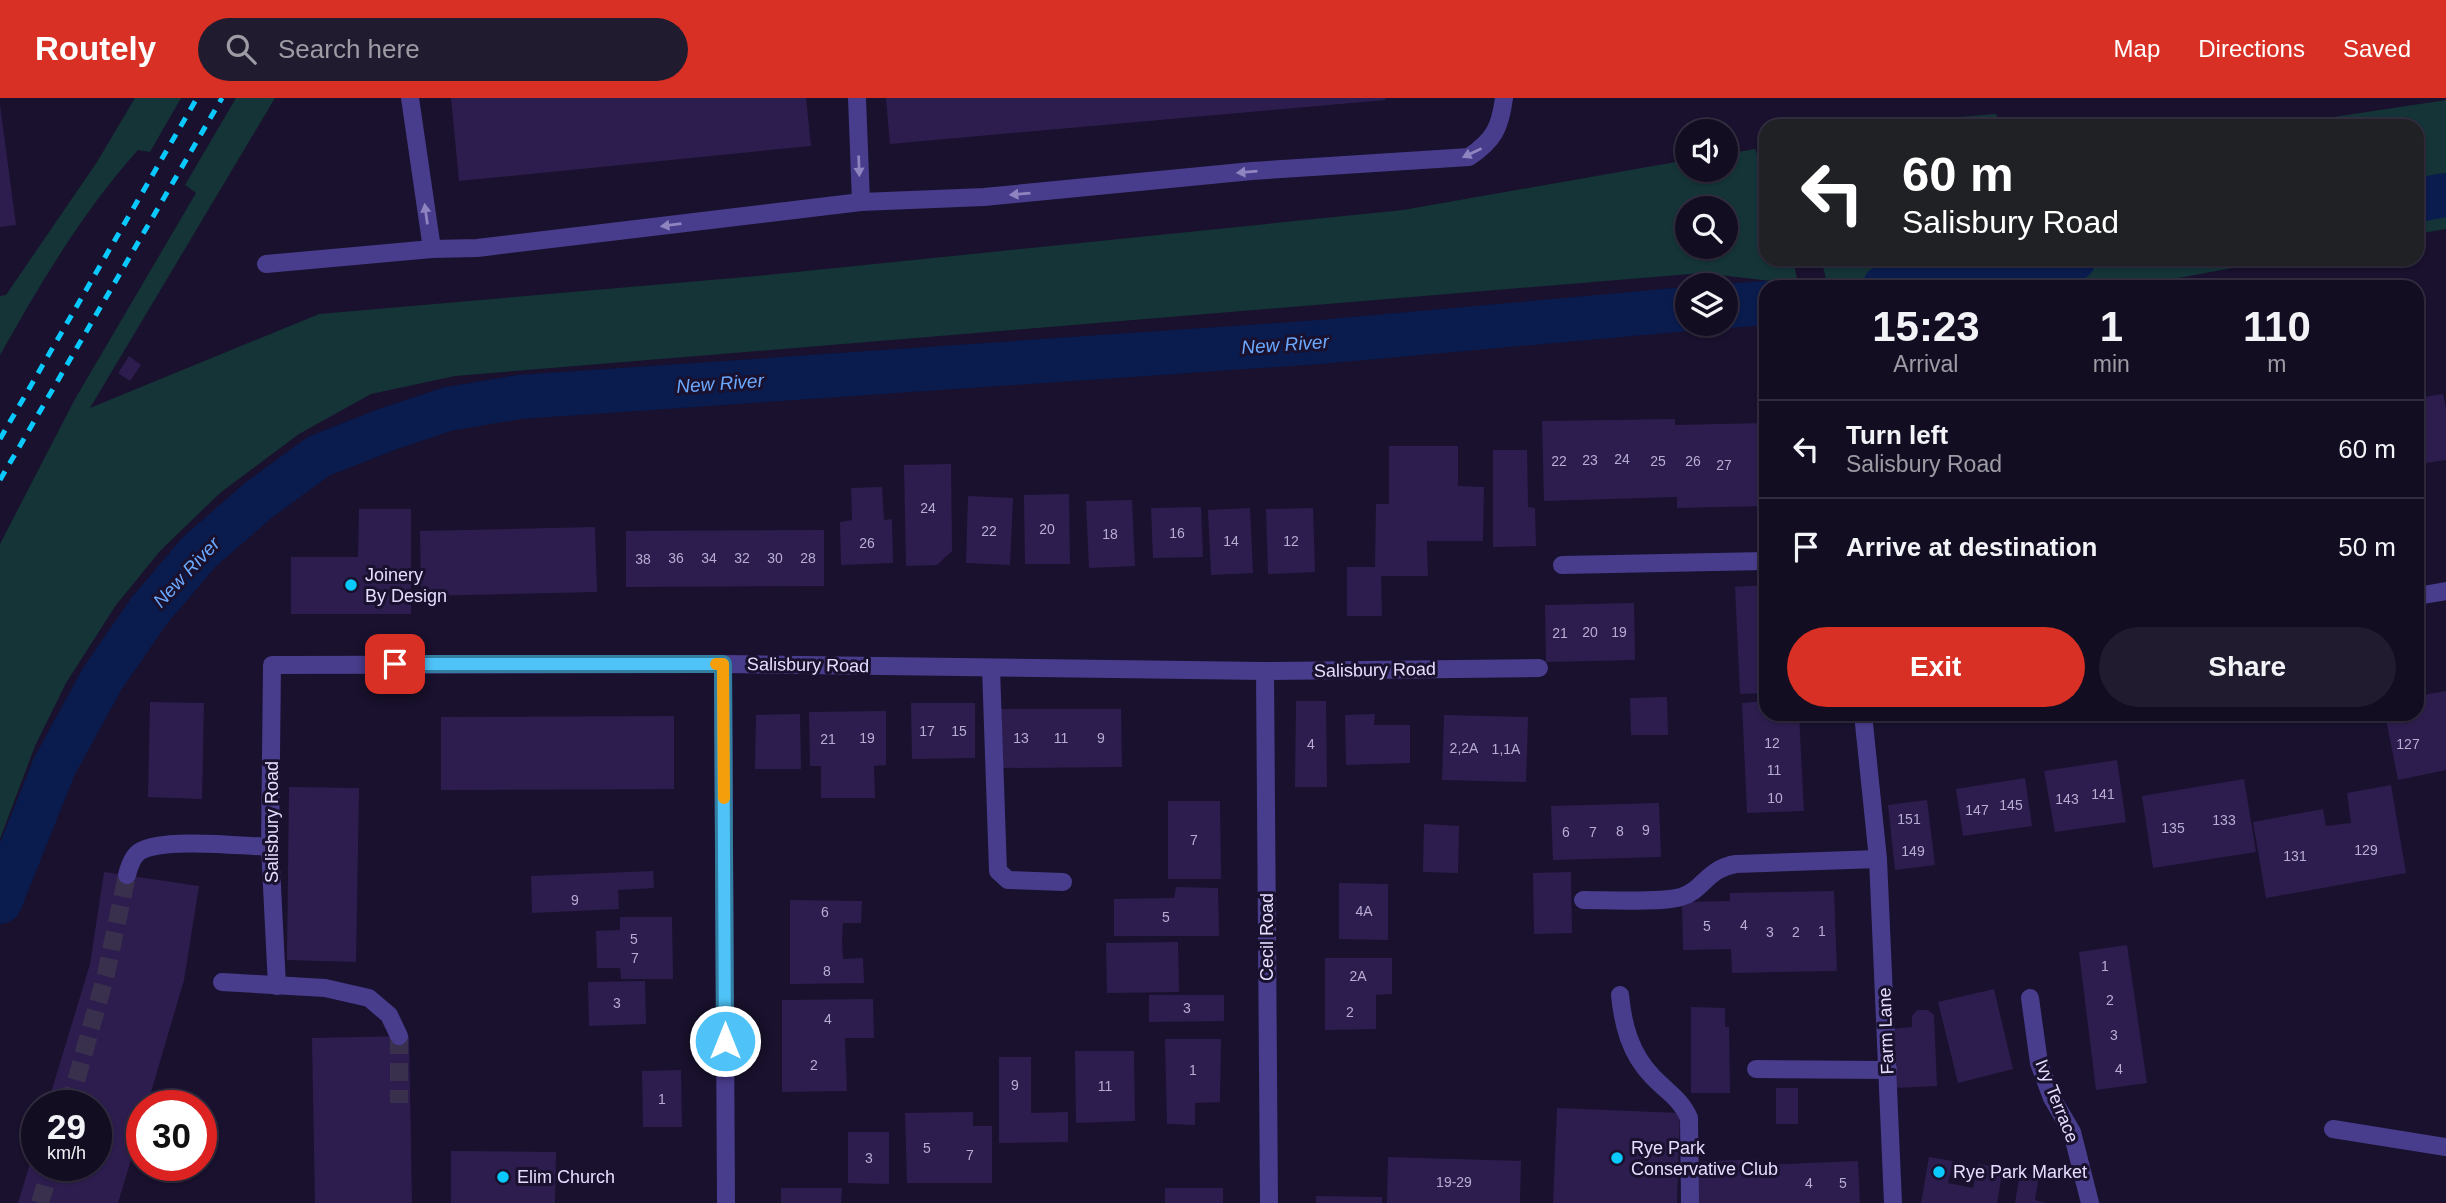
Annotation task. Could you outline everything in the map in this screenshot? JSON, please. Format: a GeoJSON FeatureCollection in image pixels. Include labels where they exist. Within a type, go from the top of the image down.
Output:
{"type":"FeatureCollection","features":[{"type":"Feature","properties":{"kind":"street"},"geometry":{"type":"LineString","coordinates":[[410,98],[432,249]]}},
{"type":"Feature","properties":{"kind":"street"},"geometry":{"type":"LineString","coordinates":[[857,98],[861,202]]}},
{"type":"Feature","properties":{"kind":"street"},"geometry":{"type":"LineString","coordinates":[[266,264],[432,249],[477,248],[861,202],[984,197],[1252,171],[1469,157],[1487,145],[1501,122],[1504,98]]}},
{"type":"Feature","properties":{"kind":"street"},"geometry":{"type":"LineString","coordinates":[[1562,565],[1759,561]]}},
{"type":"Feature","properties":{"kind":"street"},"geometry":{"type":"LineString","coordinates":[[2424,595],[2446,592]]}},
{"type":"Feature","properties":{"kind":"street"},"geometry":{"type":"LineString","coordinates":[[723,664],[726,1203]]}},
{"type":"Feature","properties":{"kind":"street","name":"Salisbury Road"},"geometry":{"type":"LineString","coordinates":[[277,986],[270,847],[272,665],[723,664],[1265,671],[1539,668]]}},
{"type":"Feature","properties":{"kind":"street"},"geometry":{"type":"LineString","coordinates":[[991,668],[998,871],[1008,880],[1063,882]]}},
{"type":"Feature","properties":{"kind":"street","name":"Cecil Road"},"geometry":{"type":"LineString","coordinates":[[1265,671],[1269,1203]]}},
{"type":"Feature","properties":{"kind":"street","name":"Farm Lane"},"geometry":{"type":"LineString","coordinates":[[1864,721],[1880,889],[1892,1203]]}},
{"type":"Feature","properties":{"kind":"street"},"geometry":{"type":"LineString","coordinates":[[127,875],[129,866],[138,853],[150,847],[180,844],[270,847]]}},
{"type":"Feature","properties":{"kind":"street"},"geometry":{"type":"LineString","coordinates":[[1583,900],[1668,899],[1682,896],[1722,866],[1878,859]]}},
{"type":"Feature","properties":{"kind":"street"},"geometry":{"type":"LineString","coordinates":[[222,982],[325,988],[369,998],[389,1015],[399,1036]]}},
{"type":"Feature","properties":{"kind":"street"},"geometry":{"type":"LineString","coordinates":[[1620,995],[1622,1018],[1629,1041],[1641,1063],[1684,1106],[1689,1118],[1690,1203]]}},
{"type":"Feature","properties":{"kind":"street","name":"Ivy Terrace"},"geometry":{"type":"LineString","coordinates":[[2030,998],[2039,1063],[2052,1098],[2072,1132],[2090,1203]]}},
{"type":"Feature","properties":{"kind":"street"},"geometry":{"type":"LineString","coordinates":[[1756,1069],[1888,1070]]}},
{"type":"Feature","properties":{"kind":"street"},"geometry":{"type":"LineString","coordinates":[[2333,1129],[2446,1147]]}},
{"type":"Feature","properties":{"kind":"green space"},"geometry":{"type":"Polygon","coordinates":[[[135,98],[181,98],[150,152],[138,150],[81,223],[0,355],[0,296],[6,295],[97,162],[135,98]]]}},
{"type":"Feature","properties":{"kind":"green space"},"geometry":{"type":"Polygon","coordinates":[[[236,98],[275,98],[90,408],[319,314],[757,276],[1403,210],[1675,162],[1675,182],[1738,182],[1738,152],[1755,149],[1759,159],[1759,266],[1794,266],[1797,280],[1738,277],[1738,273],[1675,273],[1675,275],[455,376],[371,394],[299,434],[220,493],[160,551],[116,605],[66,683],[35,746],[0,839],[0,544],[75,399],[196,193],[185,185],[236,98]]]}},
{"type":"Feature","properties":{"kind":"green space"},"geometry":{"type":"Polygon","coordinates":[[[2446,100],[2446,229],[2424,233],[2424,119],[2320,119],[2446,100]]]}},
{"type":"Feature","properties":{"kind":"green space"},"geometry":{"type":"Polygon","coordinates":[[[1996,114],[1998,119],[1934,119],[1996,114]]]}},
{"type":"Feature","properties":{"kind":"green space"},"geometry":{"type":"Polygon","coordinates":[[[1823,266],[2243,266],[2168,280],[1826,280],[1823,266]]]}},
{"type":"Feature","properties":{"kind":"building"},"geometry":{"type":"Polygon","coordinates":[[[451,98],[806,98],[811,146],[459,181],[451,98]]]}},
{"type":"Feature","properties":{"kind":"building"},"geometry":{"type":"Polygon","coordinates":[[[886,98],[1385,98],[1385,100],[890,144],[886,98]]]}},
{"type":"Feature","properties":{"kind":"building"},"geometry":{"type":"Polygon","coordinates":[[[0,105],[16,225],[0,227],[0,105]]]}},
{"type":"Feature","properties":{"kind":"building"},"geometry":{"type":"Polygon","coordinates":[[[129,356],[141,365],[130,381],[118,373],[129,356]]]}},
{"type":"Feature","properties":{"kind":"building"},"geometry":{"type":"Polygon","coordinates":[[[2443,394],[2446,409],[2446,460],[2424,463],[2424,397],[2443,394]]]}},
{"type":"Feature","properties":{"kind":"building"},"geometry":{"type":"Polygon","coordinates":[[[1675,419],[1675,425],[1759,423],[1759,506],[1677,508],[1677,497],[1544,501],[1542,421],[1675,419]]]}},
{"type":"Feature","properties":{"kind":"building"},"geometry":{"type":"Polygon","coordinates":[[[1389,446],[1458,446],[1458,486],[1484,487],[1483,541],[1427,541],[1428,576],[1381,576],[1382,616],[1347,616],[1347,567],[1375,567],[1376,504],[1389,504],[1389,446]]]}},
{"type":"Feature","properties":{"kind":"building"},"geometry":{"type":"Polygon","coordinates":[[[1493,450],[1527,450],[1528,507],[1535,508],[1536,546],[1493,547],[1493,450]]]}},
{"type":"Feature","properties":{"kind":"building"},"geometry":{"type":"Polygon","coordinates":[[[951,464],[952,551],[937,565],[906,566],[904,465],[951,464]]]}},
{"type":"Feature","properties":{"kind":"building"},"geometry":{"type":"Polygon","coordinates":[[[882,487],[884,520],[892,519],[893,563],[841,565],[840,522],[852,520],[851,488],[882,487]]]}},
{"type":"Feature","properties":{"kind":"building"},"geometry":{"type":"Polygon","coordinates":[[[1069,494],[1070,564],[1025,564],[1024,495],[1069,494]]]}},
{"type":"Feature","properties":{"kind":"building"},"geometry":{"type":"Polygon","coordinates":[[[968,496],[1013,498],[1010,565],[966,563],[968,496]]]}},
{"type":"Feature","properties":{"kind":"building"},"geometry":{"type":"Polygon","coordinates":[[[1132,500],[1135,566],[1089,568],[1086,501],[1132,500]]]}},
{"type":"Feature","properties":{"kind":"building"},"geometry":{"type":"Polygon","coordinates":[[[1201,507],[1203,557],[1153,558],[1151,508],[1201,507]]]}},
{"type":"Feature","properties":{"kind":"building"},"geometry":{"type":"Polygon","coordinates":[[[1250,508],[1253,573],[1211,575],[1208,510],[1250,508]]]}},
{"type":"Feature","properties":{"kind":"building"},"geometry":{"type":"Polygon","coordinates":[[[1313,508],[1315,572],[1268,574],[1266,509],[1313,508]]]}},
{"type":"Feature","properties":{"kind":"building","name":"Joinery By Design"},"geometry":{"type":"Polygon","coordinates":[[[359,509],[411,509],[411,614],[291,614],[291,557],[358,557],[359,509]]]}},
{"type":"Feature","properties":{"kind":"building"},"geometry":{"type":"Polygon","coordinates":[[[595,527],[597,592],[421,596],[420,531],[595,527]]]}},
{"type":"Feature","properties":{"kind":"building"},"geometry":{"type":"Polygon","coordinates":[[[824,530],[824,586],[626,587],[626,531],[824,530]]]}},
{"type":"Feature","properties":{"kind":"building"},"geometry":{"type":"Polygon","coordinates":[[[1759,585],[1759,693],[1740,694],[1735,587],[1759,585]]]}},
{"type":"Feature","properties":{"kind":"building"},"geometry":{"type":"Polygon","coordinates":[[[1634,603],[1635,660],[1546,662],[1545,605],[1634,603]]]}},
{"type":"Feature","properties":{"kind":"building"},"geometry":{"type":"Polygon","coordinates":[[[2446,691],[2446,770],[2398,780],[2386,721],[2424,721],[2424,695],[2446,691]]]}},
{"type":"Feature","properties":{"kind":"building"},"geometry":{"type":"Polygon","coordinates":[[[1667,697],[1668,735],[1631,735],[1630,698],[1667,697]]]}},
{"type":"Feature","properties":{"kind":"building"},"geometry":{"type":"Polygon","coordinates":[[[1296,701],[1326,701],[1327,787],[1295,787],[1296,701]]]}},
{"type":"Feature","properties":{"kind":"building"},"geometry":{"type":"Polygon","coordinates":[[[150,702],[204,703],[202,799],[148,797],[150,702]]]}},
{"type":"Feature","properties":{"kind":"building"},"geometry":{"type":"Polygon","coordinates":[[[1759,702],[1759,721],[1799,721],[1804,811],[1747,813],[1742,703],[1759,702]]]}},
{"type":"Feature","properties":{"kind":"building"},"geometry":{"type":"Polygon","coordinates":[[[911,703],[975,703],[975,758],[912,759],[911,703]]]}},
{"type":"Feature","properties":{"kind":"building"},"geometry":{"type":"Polygon","coordinates":[[[1000,709],[1121,709],[1122,767],[1001,768],[1000,709]]]}},
{"type":"Feature","properties":{"kind":"building"},"geometry":{"type":"Polygon","coordinates":[[[886,711],[886,765],[874,766],[875,798],[821,798],[821,766],[810,766],[809,712],[886,711]]]}},
{"type":"Feature","properties":{"kind":"building"},"geometry":{"type":"Polygon","coordinates":[[[800,714],[801,769],[755,769],[756,715],[800,714]]]}},
{"type":"Feature","properties":{"kind":"building"},"geometry":{"type":"Polygon","coordinates":[[[1375,714],[1374,725],[1410,725],[1410,763],[1346,765],[1345,715],[1375,714]]]}},
{"type":"Feature","properties":{"kind":"building"},"geometry":{"type":"Polygon","coordinates":[[[1444,715],[1528,717],[1526,782],[1442,780],[1444,715]]]}},
{"type":"Feature","properties":{"kind":"building"},"geometry":{"type":"Polygon","coordinates":[[[674,716],[674,789],[441,790],[441,717],[674,716]]]}},
{"type":"Feature","properties":{"kind":"building"},"geometry":{"type":"Polygon","coordinates":[[[2117,760],[2126,822],[2055,832],[2044,771],[2117,760]]]}},
{"type":"Feature","properties":{"kind":"building"},"geometry":{"type":"Polygon","coordinates":[[[2025,778],[2032,826],[1963,836],[1956,789],[2025,778]]]}},
{"type":"Feature","properties":{"kind":"building"},"geometry":{"type":"Polygon","coordinates":[[[2244,779],[2256,852],[2153,868],[2142,796],[2244,779]]]}},
{"type":"Feature","properties":{"kind":"building"},"geometry":{"type":"Polygon","coordinates":[[[2391,785],[2406,873],[2266,898],[2253,822],[2323,809],[2326,826],[2351,823],[2347,793],[2391,785]]]}},
{"type":"Feature","properties":{"kind":"building"},"geometry":{"type":"Polygon","coordinates":[[[289,787],[359,788],[356,962],[287,960],[289,787]]]}},
{"type":"Feature","properties":{"kind":"building"},"geometry":{"type":"Polygon","coordinates":[[[1927,800],[1935,865],[1895,870],[1888,805],[1927,800]]]}},
{"type":"Feature","properties":{"kind":"building"},"geometry":{"type":"Polygon","coordinates":[[[1168,801],[1220,801],[1221,879],[1168,879],[1168,801]]]}},
{"type":"Feature","properties":{"kind":"building"},"geometry":{"type":"Polygon","coordinates":[[[1659,803],[1661,857],[1553,860],[1551,806],[1659,803]]]}},
{"type":"Feature","properties":{"kind":"building"},"geometry":{"type":"Polygon","coordinates":[[[1424,824],[1459,826],[1458,873],[1423,872],[1424,824]]]}},
{"type":"Feature","properties":{"kind":"building"},"geometry":{"type":"Polygon","coordinates":[[[653,871],[654,888],[618,890],[619,909],[532,913],[531,876],[653,871]]]}},
{"type":"Feature","properties":{"kind":"building"},"geometry":{"type":"Polygon","coordinates":[[[104,872],[199,886],[184,980],[152,1090],[126,1090],[126,1176],[118,1203],[18,1203],[25,1181],[112,1181],[112,1090],[52,1090],[90,964],[104,872]]]}},
{"type":"Feature","properties":{"kind":"building"},"geometry":{"type":"Polygon","coordinates":[[[1571,872],[1572,933],[1534,934],[1533,873],[1571,872]]]}},
{"type":"Feature","properties":{"kind":"building"},"geometry":{"type":"Polygon","coordinates":[[[1339,883],[1388,884],[1388,940],[1339,939],[1339,883]]]}},
{"type":"Feature","properties":{"kind":"building"},"geometry":{"type":"Polygon","coordinates":[[[1176,887],[1218,888],[1219,936],[1114,936],[1114,899],[1174,898],[1176,887]]]}},
{"type":"Feature","properties":{"kind":"building"},"geometry":{"type":"Polygon","coordinates":[[[1834,891],[1837,971],[1732,973],[1731,949],[1683,950],[1682,902],[1730,901],[1730,893],[1834,891]]]}},
{"type":"Feature","properties":{"kind":"building"},"geometry":{"type":"Polygon","coordinates":[[[790,900],[862,901],[861,923],[843,923],[842,942],[843,959],[863,958],[864,983],[790,984],[790,900]]]}},
{"type":"Feature","properties":{"kind":"building"},"geometry":{"type":"Polygon","coordinates":[[[620,917],[672,917],[673,979],[621,979],[620,968],[597,968],[596,931],[620,930],[620,917]]]}},
{"type":"Feature","properties":{"kind":"building"},"geometry":{"type":"Polygon","coordinates":[[[1178,942],[1179,992],[1107,993],[1106,943],[1178,942]]]}},
{"type":"Feature","properties":{"kind":"building"},"geometry":{"type":"Polygon","coordinates":[[[2127,945],[2147,1083],[2096,1090],[2079,952],[2127,945]]]}},
{"type":"Feature","properties":{"kind":"building"},"geometry":{"type":"Polygon","coordinates":[[[1325,958],[1392,958],[1392,994],[1376,995],[1376,1029],[1325,1030],[1325,958]]]}},
{"type":"Feature","properties":{"kind":"building"},"geometry":{"type":"Polygon","coordinates":[[[645,981],[646,1024],[589,1026],[588,982],[645,981]]]}},
{"type":"Feature","properties":{"kind":"building"},"geometry":{"type":"Polygon","coordinates":[[[1994,989],[2013,1069],[1958,1083],[1938,1002],[1994,989]]]}},
{"type":"Feature","properties":{"kind":"building"},"geometry":{"type":"Polygon","coordinates":[[[1149,995],[1224,995],[1224,1021],[1149,1022],[1149,995]]]}},
{"type":"Feature","properties":{"kind":"building"},"geometry":{"type":"Polygon","coordinates":[[[873,999],[874,1038],[845,1038],[847,1091],[782,1092],[782,1000],[873,999]]]}},
{"type":"Feature","properties":{"kind":"building"},"geometry":{"type":"Polygon","coordinates":[[[1691,1007],[1725,1008],[1725,1027],[1729,1027],[1730,1093],[1691,1093],[1691,1007]]]}},
{"type":"Feature","properties":{"kind":"building"},"geometry":{"type":"Polygon","coordinates":[[[1917,1010],[1928,1010],[1934,1015],[1937,1086],[1894,1088],[1891,1029],[1912,1027],[1912,1016],[1917,1010]]]}},
{"type":"Feature","properties":{"kind":"building"},"geometry":{"type":"Polygon","coordinates":[[[409,1036],[412,1203],[315,1203],[312,1038],[409,1036]]]}},
{"type":"Feature","properties":{"kind":"building"},"geometry":{"type":"Polygon","coordinates":[[[1165,1039],[1221,1039],[1220,1102],[1195,1103],[1195,1125],[1167,1124],[1165,1039]]]}},
{"type":"Feature","properties":{"kind":"building"},"geometry":{"type":"Polygon","coordinates":[[[1075,1051],[1134,1051],[1135,1121],[1076,1123],[1075,1051]]]}},
{"type":"Feature","properties":{"kind":"building"},"geometry":{"type":"Polygon","coordinates":[[[999,1057],[1031,1057],[1031,1113],[1068,1112],[1068,1142],[999,1143],[999,1057]]]}},
{"type":"Feature","properties":{"kind":"building"},"geometry":{"type":"Polygon","coordinates":[[[681,1070],[682,1127],[643,1127],[642,1071],[681,1070]]]}},
{"type":"Feature","properties":{"kind":"building"},"geometry":{"type":"Polygon","coordinates":[[[1776,1088],[1798,1088],[1798,1124],[1776,1124],[1776,1088]]]}},
{"type":"Feature","properties":{"kind":"building","name":"Rye Park Conservative Club"},"geometry":{"type":"Polygon","coordinates":[[[1557,1108],[1680,1113],[1677,1203],[1553,1203],[1557,1108]]]}},
{"type":"Feature","properties":{"kind":"building"},"geometry":{"type":"Polygon","coordinates":[[[973,1112],[973,1126],[992,1126],[992,1183],[907,1183],[905,1113],[973,1112]]]}},
{"type":"Feature","properties":{"kind":"building"},"geometry":{"type":"Polygon","coordinates":[[[848,1132],[889,1132],[889,1184],[848,1183],[848,1132]]]}},
{"type":"Feature","properties":{"kind":"building","name":"Elim Church"},"geometry":{"type":"Polygon","coordinates":[[[451,1151],[556,1152],[555,1203],[451,1203],[451,1151]]]}},
{"type":"Feature","properties":{"kind":"building"},"geometry":{"type":"Polygon","coordinates":[[[1388,1157],[1521,1161],[1520,1203],[1387,1203],[1388,1157]]]}},
{"type":"Feature","properties":{"kind":"building"},"geometry":{"type":"Polygon","coordinates":[[[1929,1157],[1953,1161],[1948,1183],[1973,1188],[1978,1164],[2003,1168],[1997,1203],[1921,1203],[1929,1157]]]}},
{"type":"Feature","properties":{"kind":"building"},"geometry":{"type":"Polygon","coordinates":[[[1759,1159],[1758,1165],[1858,1161],[1860,1203],[1694,1203],[1692,1162],[1759,1159]]]}},
{"type":"Feature","properties":{"kind":"building"},"geometry":{"type":"Polygon","coordinates":[[[2020,1173],[2039,1176],[2035,1200],[2046,1203],[2015,1203],[2020,1173]]]}},
{"type":"Feature","properties":{"kind":"building"},"geometry":{"type":"Polygon","coordinates":[[[781,1188],[842,1188],[841,1203],[781,1203],[781,1188]]]}},
{"type":"Feature","properties":{"kind":"building"},"geometry":{"type":"Polygon","coordinates":[[[1165,1188],[1223,1188],[1223,1203],[1165,1203],[1165,1188]]]}},
{"type":"Feature","properties":{"kind":"building"},"geometry":{"type":"Polygon","coordinates":[[[1316,1196],[1382,1197],[1382,1203],[1316,1203],[1316,1196]]]}},
{"type":"Feature","properties":{"kind":"waterway","name":"New River"},"geometry":{"type":"LineString","coordinates":[[2424,199],[2446,195]]}},
{"type":"Feature","properties":{"kind":"waterway","name":"New River"},"geometry":{"type":"LineString","coordinates":[[1936,280],[2033,266]]}},
{"type":"Feature","properties":{"kind":"waterway","name":"New River"},"geometry":{"type":"LineString","coordinates":[[1738,305],[1759,304]]}},
{"type":"Feature","properties":{"kind":"waterway","name":"New River"},"geometry":{"type":"LineString","coordinates":[[0,902],[54,767],[102,679],[149,611],[199,552],[260,499],[319,456],[388,429],[448,409],[519,397],[1320,342],[1675,310]]}},
{"type":"Feature","properties":{"kind":"tunnel"},"geometry":{"type":"LineString","coordinates":[[73,1090],[106,974],[127,875]]}},
{"type":"Feature","properties":{"kind":"tunnel"},"geometry":{"type":"LineString","coordinates":[[399,1036],[399,1103]]}},
{"type":"Feature","properties":{"kind":"tunnel"},"geometry":{"type":"LineString","coordinates":[[40,1203],[47,1181]]}},
{"type":"Feature","properties":{"kind":"railway"},"geometry":{"type":"LineString","coordinates":[[0,439],[197,98]]}},
{"type":"Feature","properties":{"kind":"railway"},"geometry":{"type":"LineString","coordinates":[[0,480],[222,98]]}},
{"type":"Feature","properties":{"kind":"slow traffic"},"geometry":{"type":"LineString","coordinates":[[716,664],[723,664],[724,798]]}},
{"type":"Feature","properties":{"kind":"place","name":"Joinery By Design"},"geometry":{"type":"Point","coordinates":[351,585]}},
{"type":"Feature","properties":{"kind":"place","name":"Rye Park Conservative Club"},"geometry":{"type":"Point","coordinates":[1617,1158]}},
{"type":"Feature","properties":{"kind":"place","name":"Rye Park Market"},"geometry":{"type":"Point","coordinates":[1939,1172]}},
{"type":"Feature","properties":{"kind":"place","name":"Elim Church"},"geometry":{"type":"Point","coordinates":[503,1177]}},
{"type":"Feature","properties":{"kind":"route"},"geometry":{"type":"LineString","coordinates":[[395,664],[723,664],[725,1041]]}}]}
